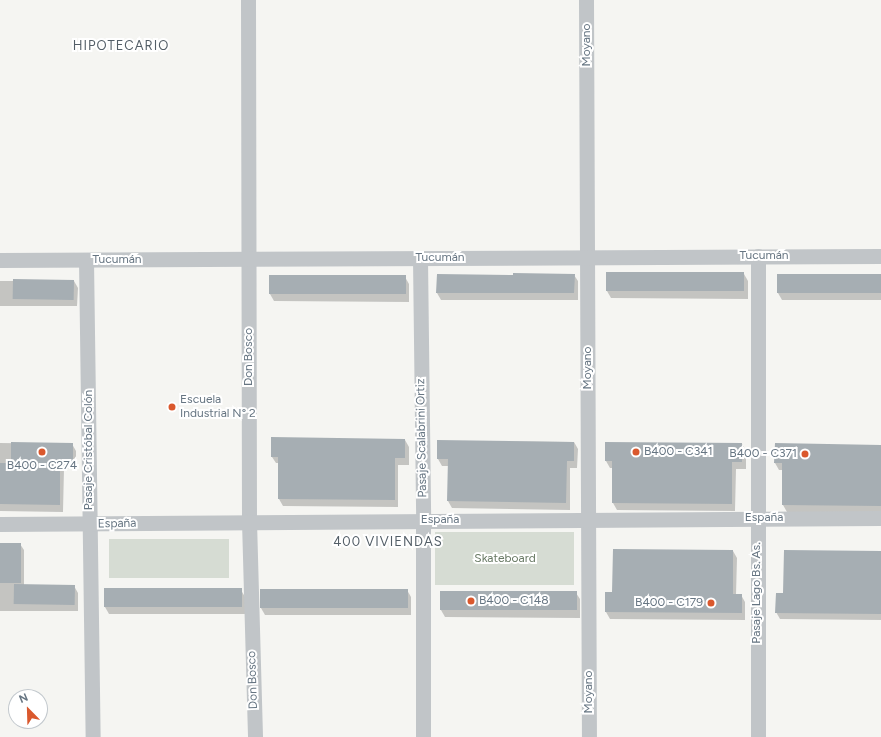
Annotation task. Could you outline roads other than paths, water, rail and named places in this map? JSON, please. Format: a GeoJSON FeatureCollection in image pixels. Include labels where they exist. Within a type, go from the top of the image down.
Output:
{"type":"FeatureCollection","features":[{"type":"Feature","properties":{"kind":"street","name":"Don Bosco"},"geometry":{"type":"LineString","coordinates":[[248,0],[249,521],[255,737]]}},
{"type":"Feature","properties":{"kind":"street","name":"Moyano"},"geometry":{"type":"LineString","coordinates":[[586,0],[589,737]]}},
{"type":"Feature","properties":{"kind":"street","name":"Pasaje Lago Bs. As."},"geometry":{"type":"LineString","coordinates":[[758,256],[758,737]]}},
{"type":"Feature","properties":{"kind":"street","name":"Tucumán"},"geometry":{"type":"LineString","coordinates":[[0,260],[881,256]]}},
{"type":"Feature","properties":{"kind":"street","name":"Pasaje Scalabrini Ortiz"},"geometry":{"type":"LineString","coordinates":[[420,258],[423,520],[423,737]]}},
{"type":"Feature","properties":{"kind":"street","name":"Pasaje Cristóbal Colón"},"geometry":{"type":"LineString","coordinates":[[86,260],[93,737]]}},
{"type":"Feature","properties":{"kind":"street","name":"España"},"geometry":{"type":"LineString","coordinates":[[0,524],[89,525],[249,521],[881,518]]}},
{"type":"Feature","properties":{"kind":"place","name":"Escuela Industrial N° 2"},"geometry":{"type":"Point","coordinates":[172,407]}},
{"type":"Feature","properties":{"kind":"place","name":"B400 - C274"},"geometry":{"type":"Point","coordinates":[42,452]}},
{"type":"Feature","properties":{"kind":"place","name":"B400 - C341"},"geometry":{"type":"Point","coordinates":[636,452]}},
{"type":"Feature","properties":{"kind":"place","name":"B400 - C371"},"geometry":{"type":"Point","coordinates":[805,454]}},
{"type":"Feature","properties":{"kind":"place","name":"B400 - C148"},"geometry":{"type":"Point","coordinates":[471,601]}},
{"type":"Feature","properties":{"kind":"place","name":"B400 - C179"},"geometry":{"type":"Point","coordinates":[711,603]}},
{"type":"Feature","properties":{"kind":"district","name":"HIPOTECARIO"},"geometry":{"type":"Point","coordinates":[121,46]}},
{"type":"Feature","properties":{"kind":"district","name":"400 VIVIENDAS"},"geometry":{"type":"Point","coordinates":[388,542]}},
{"type":"Feature","properties":{"kind":"park label","name":"Skateboard"},"geometry":{"type":"Point","coordinates":[505,559]}}]}
